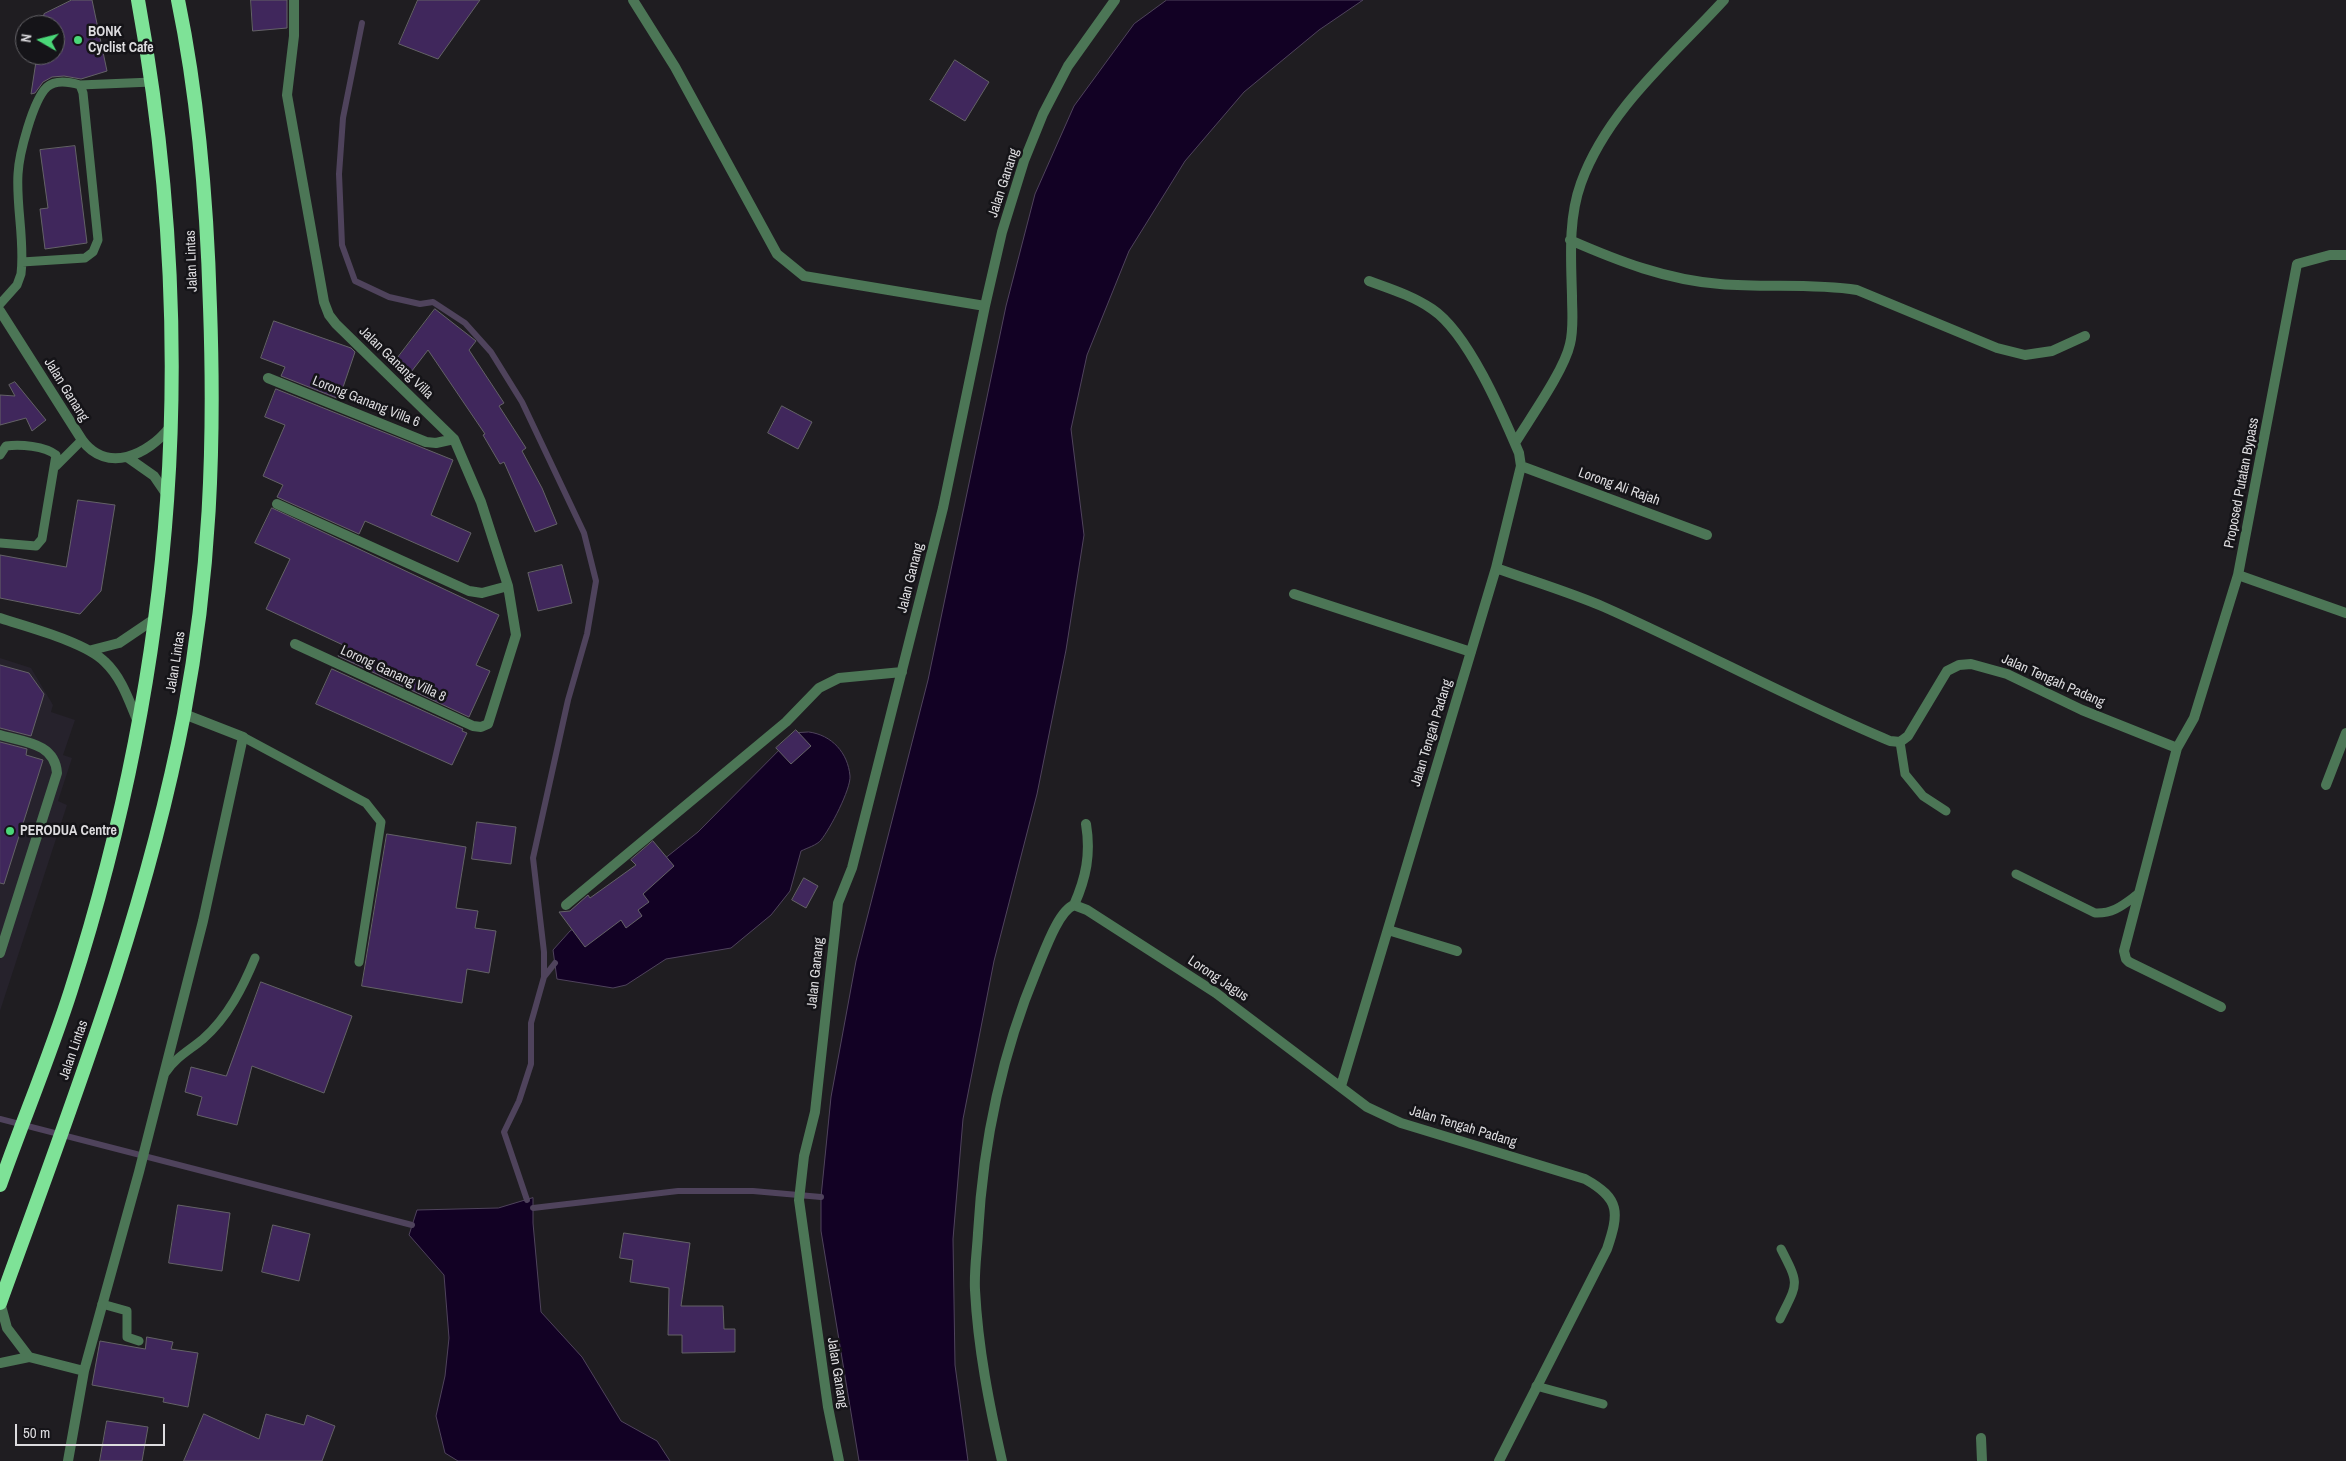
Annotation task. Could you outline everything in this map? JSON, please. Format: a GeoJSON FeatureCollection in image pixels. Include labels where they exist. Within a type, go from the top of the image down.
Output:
{"type":"FeatureCollection","features":[{"type":"Feature","properties":{"kind":"highway","name":"Jalan Lintas"},"geometry":{"type":"LineString","coordinates":[[0,1185],[70,991],[106,862],[139,724],[156,618],[168,497],[172,424],[171,300],[166,210],[152,82],[138,0]]}},
{"type":"Feature","properties":{"kind":"highway","name":"Jalan Lintas"},"geometry":{"type":"LineString","coordinates":[[0,1302],[79,1086],[108,1001],[145,879],[184,714],[203,598],[210,524],[213,403],[207,207],[195,102],[178,0]]}},
{"type":"Feature","properties":{"kind":"street","name":"Jalan Ganang Villa"},"geometry":{"type":"LineString","coordinates":[[294,0],[294,36],[287,95],[326,308],[336,324],[454,440],[481,502],[508,586],[516,635],[488,724],[481,727]]}},
{"type":"Feature","properties":{"kind":"street"},"geometry":{"type":"LineString","coordinates":[[633,0],[675,68],[777,254],[804,276],[985,306]]}},
{"type":"Feature","properties":{"kind":"street","name":"Jalan Ganang"},"geometry":{"type":"LineString","coordinates":[[839,1461],[828,1407],[799,1200],[800,1185],[815,1112],[838,903],[852,868],[943,508],[1002,232],[1024,161],[1044,114],[1068,66],[1115,0]]}},
{"type":"Feature","properties":{"kind":"street"},"geometry":{"type":"LineString","coordinates":[[1514,443],[1564,361],[1570,346],[1573,326],[1570,240],[1580,185],[1593,153],[1625,107],[1679,45],[1724,0]]}},
{"type":"Feature","properties":{"kind":"street"},"geometry":{"type":"LineString","coordinates":[[1570,240],[1629,264],[1686,279],[1720,284],[1835,287],[1857,290],[1996,348],[2025,355],[2052,352],[2085,336]]}},
{"type":"Feature","properties":{"kind":"street","name":"Proposed Putatan Bypass"},"geometry":{"type":"LineString","coordinates":[[2221,1007],[2126,959],[2124,951],[2177,748],[2194,718],[2238,575],[2297,264],[2330,256],[2346,255]]}},
{"type":"Feature","properties":{"kind":"street"},"geometry":{"type":"LineString","coordinates":[[1369,281],[1414,298],[1434,310],[1450,325],[1482,375],[1514,443],[1521,466]]}},
{"type":"Feature","properties":{"kind":"street","name":"Jalan Ganang"},"geometry":{"type":"LineString","coordinates":[[0,311],[82,440],[94,454],[103,457],[127,457],[156,442],[172,424]]}},
{"type":"Feature","properties":{"kind":"street","name":"Lorong Ganang Villa 6"},"geometry":{"type":"LineString","coordinates":[[268,378],[426,442],[436,443],[454,440]]}},
{"type":"Feature","properties":{"kind":"street"},"geometry":{"type":"LineString","coordinates":[[127,457],[154,476],[168,497]]}},
{"type":"Feature","properties":{"kind":"street","name":"Lorong Ali Rajah"},"geometry":{"type":"LineString","coordinates":[[1521,466],[1707,535]]}},
{"type":"Feature","properties":{"kind":"street","name":"Jalan Tengah Padang"},"geometry":{"type":"LineString","coordinates":[[1499,1461],[1607,1249],[1616,1216],[1616,1208],[1602,1188],[1585,1179],[1401,1123],[1367,1107],[1341,1086],[1496,568],[1521,466]]}},
{"type":"Feature","properties":{"kind":"street"},"geometry":{"type":"LineString","coordinates":[[276,504],[469,590],[482,593],[508,586]]}},
{"type":"Feature","properties":{"kind":"street"},"geometry":{"type":"LineString","coordinates":[[1496,568],[1602,606],[1680,642],[1795,700],[1890,741],[1900,742]]}},
{"type":"Feature","properties":{"kind":"street"},"geometry":{"type":"LineString","coordinates":[[2238,575],[2346,613]]}},
{"type":"Feature","properties":{"kind":"street"},"geometry":{"type":"LineString","coordinates":[[1294,594],[1471,652]]}},
{"type":"Feature","properties":{"kind":"street"},"geometry":{"type":"LineString","coordinates":[[0,618],[92,650],[115,674],[125,690],[139,724]]}},
{"type":"Feature","properties":{"kind":"street"},"geometry":{"type":"LineString","coordinates":[[92,650],[119,642],[156,618]]}},
{"type":"Feature","properties":{"kind":"street","name":"Lorong Ganang Villa 8"},"geometry":{"type":"LineString","coordinates":[[295,644],[473,726],[481,727]]}},
{"type":"Feature","properties":{"kind":"street","name":"Jalan Tengah Padang"},"geometry":{"type":"LineString","coordinates":[[1900,742],[1917,724],[1929,699],[1947,672],[1959,665],[1971,664],[2008,674],[2082,710],[2177,748]]}},
{"type":"Feature","properties":{"kind":"street"},"geometry":{"type":"LineString","coordinates":[[566,905],[786,722],[819,688],[839,678],[902,672]]}},
{"type":"Feature","properties":{"kind":"street"},"geometry":{"type":"LineString","coordinates":[[68,1461],[84,1371],[139,1172],[203,921],[243,737],[184,714]]}},
{"type":"Feature","properties":{"kind":"street"},"geometry":{"type":"LineString","coordinates":[[2326,785],[2346,733]]}},
{"type":"Feature","properties":{"kind":"street"},"geometry":{"type":"LineString","coordinates":[[0,735],[41,747],[52,755],[57,773],[0,953]]}},
{"type":"Feature","properties":{"kind":"street"},"geometry":{"type":"LineString","coordinates":[[1002,1461],[988,1400],[975,1287],[980,1204],[986,1154],[1007,1055],[1021,1011],[1062,915],[1068,907],[1074,906],[1088,864],[1089,846],[1086,824]]}},
{"type":"Feature","properties":{"kind":"street","name":"Lorong Jagus"},"geometry":{"type":"LineString","coordinates":[[1074,906],[1087,910],[1216,993],[1341,1086]]}},
{"type":"Feature","properties":{"kind":"street"},"geometry":{"type":"LineString","coordinates":[[1388,930],[1457,951]]}},
{"type":"Feature","properties":{"kind":"street"},"geometry":{"type":"LineString","coordinates":[[0,1302],[7,1328],[29,1357]]}},
{"type":"Feature","properties":{"kind":"street"},"geometry":{"type":"LineString","coordinates":[[0,1363],[29,1357],[84,1371]]}},
{"type":"Feature","properties":{"kind":"street"},"geometry":{"type":"LineString","coordinates":[[1981,1438],[1982,1461]]}},
{"type":"Feature","properties":{"kind":"lane"},"geometry":{"type":"LineString","coordinates":[[0,304],[17,285],[22,262],[18,173],[30,123],[39,100],[47,87],[56,82],[69,82],[80,85],[152,82]]}},
{"type":"Feature","properties":{"kind":"lane"},"geometry":{"type":"LineString","coordinates":[[22,262],[85,258],[93,252],[98,240],[83,93],[80,85]]}},
{"type":"Feature","properties":{"kind":"lane"},"geometry":{"type":"LineString","coordinates":[[56,466],[82,440]]}},
{"type":"Feature","properties":{"kind":"lane"},"geometry":{"type":"LineString","coordinates":[[0,455],[6,446],[13,445],[50,451],[56,456],[56,466],[42,539],[36,546],[0,543]]}},
{"type":"Feature","properties":{"kind":"lane"},"geometry":{"type":"LineString","coordinates":[[243,737],[366,803],[381,822],[359,962]]}},
{"type":"Feature","properties":{"kind":"lane"},"geometry":{"type":"LineString","coordinates":[[1900,742],[1906,774],[1923,796],[1946,811]]}},
{"type":"Feature","properties":{"kind":"lane"},"geometry":{"type":"LineString","coordinates":[[2016,874],[2095,913],[2107,914],[2112,912],[2138,894]]}},
{"type":"Feature","properties":{"kind":"lane"},"geometry":{"type":"LineString","coordinates":[[163,1076],[172,1062],[203,1039],[233,1004],[256,958]]}},
{"type":"Feature","properties":{"kind":"lane"},"geometry":{"type":"LineString","coordinates":[[1780,1319],[1796,1287],[1796,1281],[1781,1249]]}},
{"type":"Feature","properties":{"kind":"lane"},"geometry":{"type":"LineString","coordinates":[[102,1304],[127,1311],[127,1337],[140,1341]]}},
{"type":"Feature","properties":{"kind":"lane"},"geometry":{"type":"LineString","coordinates":[[1536,1386],[1603,1404]]}},
{"type":"Feature","properties":{"kind":"shaded area"},"geometry":{"type":"Polygon","coordinates":[[[1167,0],[1363,0],[1319,30],[1244,92],[1185,161],[1129,251],[1087,355],[1071,429],[1084,535],[1066,650],[1037,794],[994,961],[963,1119],[953,1239],[955,1365],[968,1461],[859,1461],[821,1231],[821,1197],[831,1097],[856,961],[928,680],[1006,306],[1035,194],[1074,106],[1134,24],[1167,0]]]}},
{"type":"Feature","properties":{"kind":"shaded area"},"geometry":{"type":"Polygon","coordinates":[[[0,658],[31,668],[53,705],[51,712],[75,720],[63,755],[72,758],[58,801],[67,805],[0,1011],[0,658]]]}},
{"type":"Feature","properties":{"kind":"shaded area"},"geometry":{"type":"Polygon","coordinates":[[[809,732],[825,737],[837,746],[849,768],[849,782],[839,809],[825,835],[817,843],[801,851],[790,891],[771,915],[731,948],[666,959],[626,985],[613,988],[557,979],[553,950],[570,931],[609,903],[698,832],[796,733],[809,732]]]}},
{"type":"Feature","properties":{"kind":"shaded area"},"geometry":{"type":"Polygon","coordinates":[[[533,1198],[533,1223],[541,1312],[582,1357],[621,1421],[657,1441],[670,1461],[458,1461],[445,1453],[436,1416],[445,1376],[449,1338],[444,1275],[409,1235],[417,1210],[498,1208],[533,1198]]]}},
{"type":"Feature","properties":{"kind":"building","name":"BONK Cyclist Cafe"},"geometry":{"type":"Polygon","coordinates":[[[72,0],[92,0],[107,71],[81,79],[64,76],[52,77],[43,82],[35,93],[31,94],[35,65],[65,65],[65,15],[44,14],[72,0]]]}},
{"type":"Feature","properties":{"kind":"building"},"geometry":{"type":"Polygon","coordinates":[[[251,0],[287,0],[287,28],[253,31],[251,0]]]}},
{"type":"Feature","properties":{"kind":"building"},"geometry":{"type":"Polygon","coordinates":[[[418,0],[480,0],[438,59],[399,44],[418,0]]]}},
{"type":"Feature","properties":{"kind":"building"},"geometry":{"type":"Polygon","coordinates":[[[955,60],[989,82],[965,121],[930,100],[955,60]]]}},
{"type":"Feature","properties":{"kind":"building"},"geometry":{"type":"Polygon","coordinates":[[[75,146],[87,243],[45,249],[40,209],[48,208],[40,150],[75,146]]]}},
{"type":"Feature","properties":{"kind":"building"},"geometry":{"type":"Polygon","coordinates":[[[435,309],[476,341],[469,350],[504,403],[499,406],[526,448],[522,451],[542,488],[557,524],[535,532],[504,462],[500,464],[483,435],[485,434],[428,350],[408,376],[393,364],[435,309]]]}},
{"type":"Feature","properties":{"kind":"building"},"geometry":{"type":"Polygon","coordinates":[[[274,321],[351,348],[355,352],[339,399],[281,376],[285,367],[261,358],[274,321]]]}},
{"type":"Feature","properties":{"kind":"building"},"geometry":{"type":"Polygon","coordinates":[[[15,382],[46,420],[32,431],[26,418],[0,425],[0,395],[15,396],[9,385],[15,382]]]}},
{"type":"Feature","properties":{"kind":"building"},"geometry":{"type":"Polygon","coordinates":[[[276,389],[453,460],[431,515],[471,533],[458,562],[365,521],[359,534],[277,497],[283,485],[263,476],[285,425],[265,417],[276,389]]]}},
{"type":"Feature","properties":{"kind":"building"},"geometry":{"type":"Polygon","coordinates":[[[782,406],[812,422],[798,449],[768,433],[782,406]]]}},
{"type":"Feature","properties":{"kind":"building"},"geometry":{"type":"Polygon","coordinates":[[[78,500],[115,505],[101,591],[80,614],[0,598],[0,555],[66,567],[78,500]]]}},
{"type":"Feature","properties":{"kind":"building"},"geometry":{"type":"Polygon","coordinates":[[[272,508],[499,615],[476,665],[490,671],[469,717],[338,656],[343,645],[266,609],[290,559],[255,543],[272,508]]]}},
{"type":"Feature","properties":{"kind":"building"},"geometry":{"type":"Polygon","coordinates":[[[562,565],[572,603],[538,611],[528,573],[562,565]]]}},
{"type":"Feature","properties":{"kind":"building"},"geometry":{"type":"Polygon","coordinates":[[[0,665],[29,673],[44,694],[31,736],[0,728],[0,665]]]}},
{"type":"Feature","properties":{"kind":"building"},"geometry":{"type":"Polygon","coordinates":[[[332,669],[463,729],[462,731],[467,733],[452,765],[316,704],[332,669]]]}},
{"type":"Feature","properties":{"kind":"building"},"geometry":{"type":"Polygon","coordinates":[[[796,730],[811,746],[791,764],[776,748],[796,730]]]}},
{"type":"Feature","properties":{"kind":"building"},"geometry":{"type":"Polygon","coordinates":[[[0,742],[27,749],[26,755],[43,760],[4,884],[0,883],[0,742]]]}},
{"type":"Feature","properties":{"kind":"building"},"geometry":{"type":"Polygon","coordinates":[[[477,822],[516,827],[511,864],[472,859],[477,822]]]}},
{"type":"Feature","properties":{"kind":"building"},"geometry":{"type":"Polygon","coordinates":[[[387,834],[466,847],[456,908],[478,911],[475,928],[496,931],[489,973],[467,969],[462,1003],[362,986],[387,834]]]}},
{"type":"Feature","properties":{"kind":"building"},"geometry":{"type":"Polygon","coordinates":[[[653,841],[674,866],[643,894],[649,902],[638,910],[642,916],[626,928],[621,920],[585,947],[559,912],[570,911],[588,895],[590,898],[636,865],[631,860],[653,841]]]}},
{"type":"Feature","properties":{"kind":"building"},"geometry":{"type":"Polygon","coordinates":[[[804,878],[818,886],[806,908],[792,900],[804,878]]]}},
{"type":"Feature","properties":{"kind":"building"},"geometry":{"type":"Polygon","coordinates":[[[261,982],[352,1016],[324,1093],[252,1066],[237,1125],[197,1115],[202,1097],[185,1092],[191,1067],[226,1076],[261,982]]]}},
{"type":"Feature","properties":{"kind":"building"},"geometry":{"type":"Polygon","coordinates":[[[178,1205],[230,1213],[222,1271],[169,1263],[178,1205]]]}},
{"type":"Feature","properties":{"kind":"building"},"geometry":{"type":"Polygon","coordinates":[[[273,1225],[310,1234],[299,1281],[262,1272],[273,1225]]]}},
{"type":"Feature","properties":{"kind":"building"},"geometry":{"type":"Polygon","coordinates":[[[624,1233],[690,1243],[681,1306],[723,1306],[724,1329],[735,1329],[735,1352],[682,1353],[682,1335],[668,1335],[669,1288],[630,1282],[633,1260],[620,1258],[624,1233]]]}},
{"type":"Feature","properties":{"kind":"building"},"geometry":{"type":"Polygon","coordinates":[[[147,1337],[173,1342],[171,1349],[198,1353],[188,1407],[163,1402],[164,1398],[92,1385],[100,1341],[145,1349],[147,1337]]]}},
{"type":"Feature","properties":{"kind":"building"},"geometry":{"type":"Polygon","coordinates":[[[204,1414],[259,1439],[266,1414],[304,1425],[307,1415],[335,1426],[322,1461],[184,1461],[204,1414]]]}},
{"type":"Feature","properties":{"kind":"building"},"geometry":{"type":"Polygon","coordinates":[[[107,1421],[148,1427],[142,1461],[100,1461],[107,1421]]]}},
{"type":"Feature","properties":{"kind":"waterway"},"geometry":{"type":"LineString","coordinates":[[362,23],[343,118],[339,174],[342,245],[355,281],[389,297],[420,304],[433,302],[465,323],[491,352],[522,402],[584,533],[596,581],[587,634],[568,700],[533,858],[544,952],[544,977]]}},
{"type":"Feature","properties":{"kind":"waterway"},"geometry":{"type":"LineString","coordinates":[[527,1200],[504,1132],[519,1101],[531,1064],[531,1023],[544,977],[555,963]]}},
{"type":"Feature","properties":{"kind":"waterway"},"geometry":{"type":"LineString","coordinates":[[0,1119],[412,1225]]}},
{"type":"Feature","properties":{"kind":"waterway"},"geometry":{"type":"LineString","coordinates":[[533,1208],[678,1191],[753,1191],[821,1197]]}},
{"type":"Feature","properties":{"kind":"place","name":"BONK Cyclist Cafe"},"geometry":{"type":"Point","coordinates":[78,40]}},
{"type":"Feature","properties":{"kind":"place","name":"PERODUA Centre"},"geometry":{"type":"Point","coordinates":[10,831]}}]}
